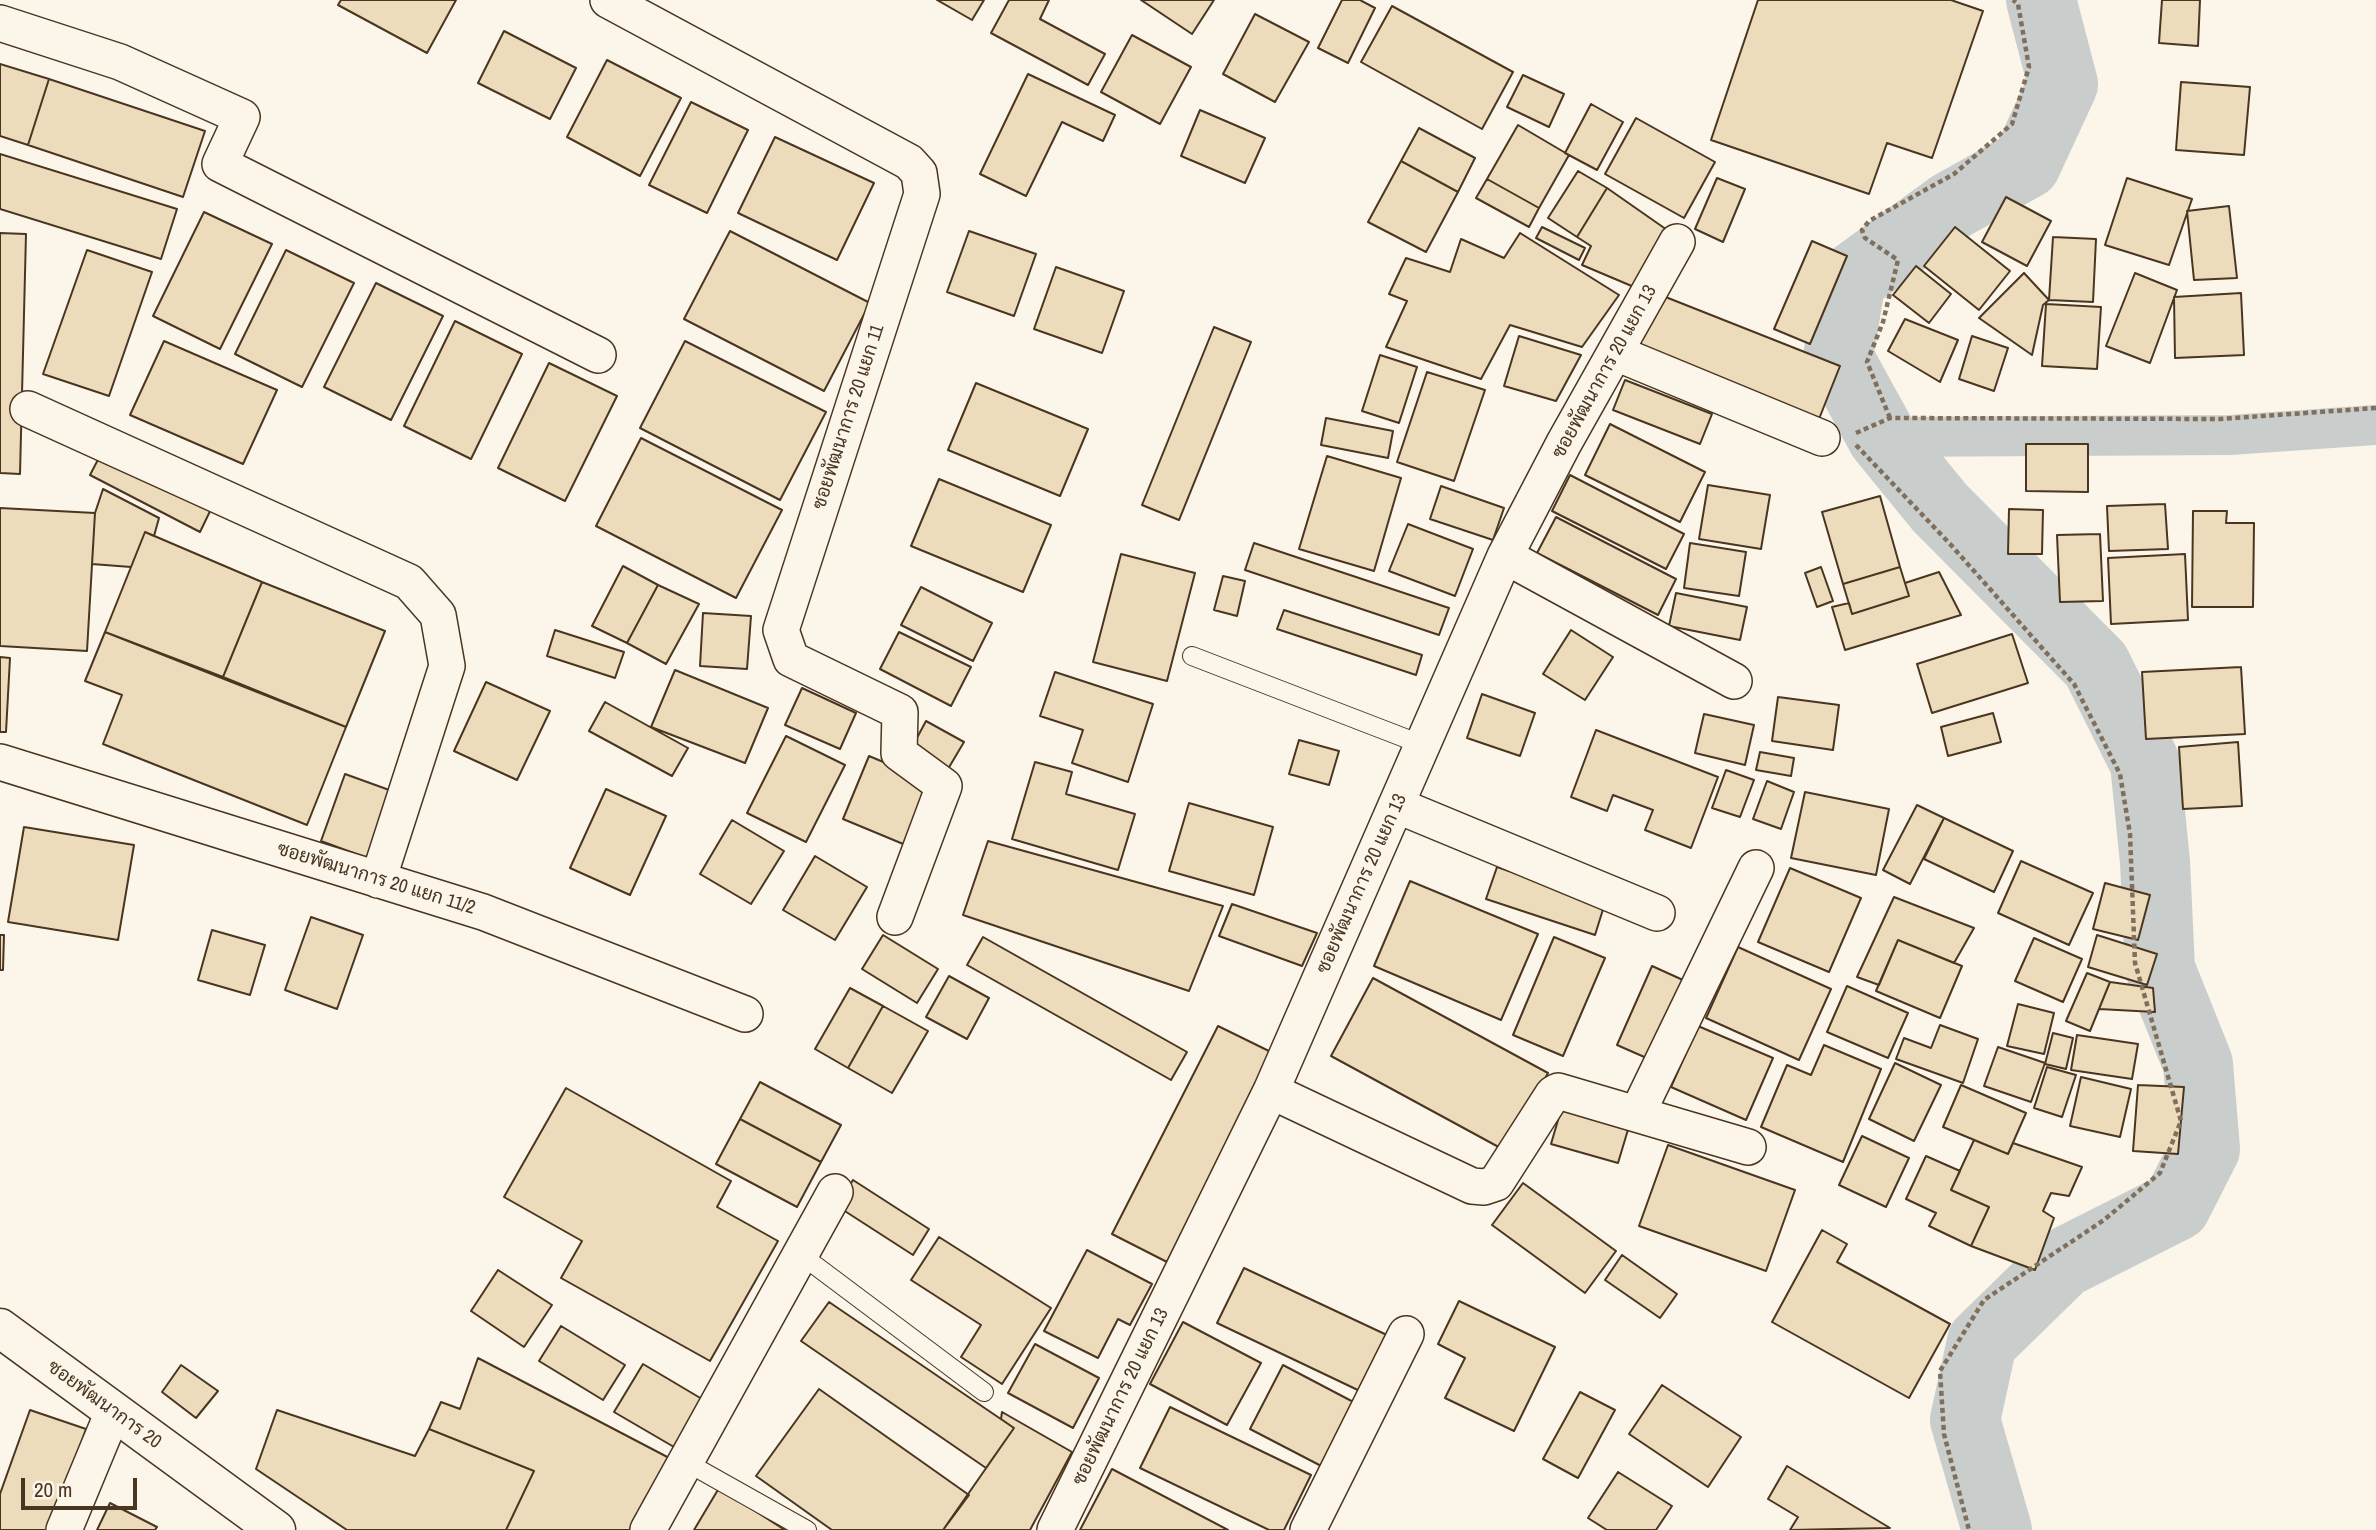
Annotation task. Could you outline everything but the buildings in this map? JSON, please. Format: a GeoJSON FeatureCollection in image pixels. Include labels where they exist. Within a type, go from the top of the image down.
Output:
{"type":"FeatureCollection","features":[{"type":"Feature","properties":{"kind":"street","name":"ซอยพัฒนาการ 20 แยก 11"},"geometry":{"type":"LineString","coordinates":[[608,0],[909,162],[919,173],[922,194],[781,630],[792,659],[900,712],[899,753],[944,786],[895,917]]}},
{"type":"Feature","properties":{"kind":"street"},"geometry":{"type":"LineString","coordinates":[[0,23],[120,62],[242,117],[220,164],[598,355]]}},
{"type":"Feature","properties":{"kind":"street","name":"ซอยพัฒนาการ 20 แยก 13"},"geometry":{"type":"LineString","coordinates":[[1055,1530],[1271,1091],[1505,556],[1564,443],[1677,242]]}},
{"type":"Feature","properties":{"kind":"street"},"geometry":{"type":"LineString","coordinates":[[1616,353],[1822,438]]}},
{"type":"Feature","properties":{"kind":"street"},"geometry":{"type":"LineString","coordinates":[[28,410],[410,582],[438,615],[447,666],[378,880]]}},
{"type":"Feature","properties":{"kind":"street"},"geometry":{"type":"LineString","coordinates":[[1505,556],[1734,681]]}},
{"type":"Feature","properties":{"kind":"street","name":"ซอยพัฒนาการ 20 แยก 11/2"},"geometry":{"type":"LineString","coordinates":[[0,762],[483,912],[745,1014]]}},
{"type":"Feature","properties":{"kind":"street"},"geometry":{"type":"LineString","coordinates":[[1396,805],[1657,913]]}},
{"type":"Feature","properties":{"kind":"street"},"geometry":{"type":"LineString","coordinates":[[1638,1112],[1756,868]]}},
{"type":"Feature","properties":{"kind":"street"},"geometry":{"type":"LineString","coordinates":[[1271,1091],[1472,1186],[1484,1187],[1496,1183],[1552,1094],[1558,1091],[1638,1112],[1748,1147]]}},
{"type":"Feature","properties":{"kind":"street"},"geometry":{"type":"LineString","coordinates":[[648,1530],[835,1192]]}},
{"type":"Feature","properties":{"kind":"street","name":"ซอยพัฒนาการ 20"},"geometry":{"type":"LineString","coordinates":[[0,1328],[276,1530]]}},
{"type":"Feature","properties":{"kind":"street"},"geometry":{"type":"LineString","coordinates":[[1308,1530],[1406,1334]]}},
{"type":"Feature","properties":{"kind":"street"},"geometry":{"type":"LineString","coordinates":[[64,1530],[113,1412]]}},
{"type":"Feature","properties":{"kind":"lane"},"geometry":{"type":"LineString","coordinates":[[1192,656],[1423,744]]}},
{"type":"Feature","properties":{"kind":"lane"},"geometry":{"type":"LineString","coordinates":[[800,1254],[984,1392]]}},
{"type":"Feature","properties":{"kind":"lane"},"geometry":{"type":"LineString","coordinates":[[685,1462],[807,1530]]}},
{"type":"Feature","properties":{"kind":"path"},"geometry":{"type":"LineString","coordinates":[[1890,418],[1867,362],[1883,322],[1898,260],[1866,238],[1862,230],[1869,220],[1954,174],[2012,124],[2029,67],[2018,4],[2013,0]]}},
{"type":"Feature","properties":{"kind":"path"},"geometry":{"type":"LineString","coordinates":[[1969,1530],[1944,1434],[1940,1371],[1984,1300],[2104,1220],[2160,1173],[2181,1121],[2135,963],[2130,834],[2120,774],[2074,684],[1951,545],[1849,437],[1890,418],[2220,419],[2376,408]]}},
{"type":"Feature","properties":{"kind":"waterway"},"geometry":{"type":"LineString","coordinates":[[1997,1530],[1965,1420],[1982,1342],[2063,1263],[2176,1206],[2205,1149],[2198,1064],[2160,969],[2155,862],[2145,763],[2096,665],[1940,508],[1882,437],[1838,357],[1851,279],[1951,206],[2026,164],[2063,84],[2041,0]]}},
{"type":"Feature","properties":{"kind":"waterway"},"geometry":{"type":"LineString","coordinates":[[1882,437],[2230,435],[2376,425]]}}]}
